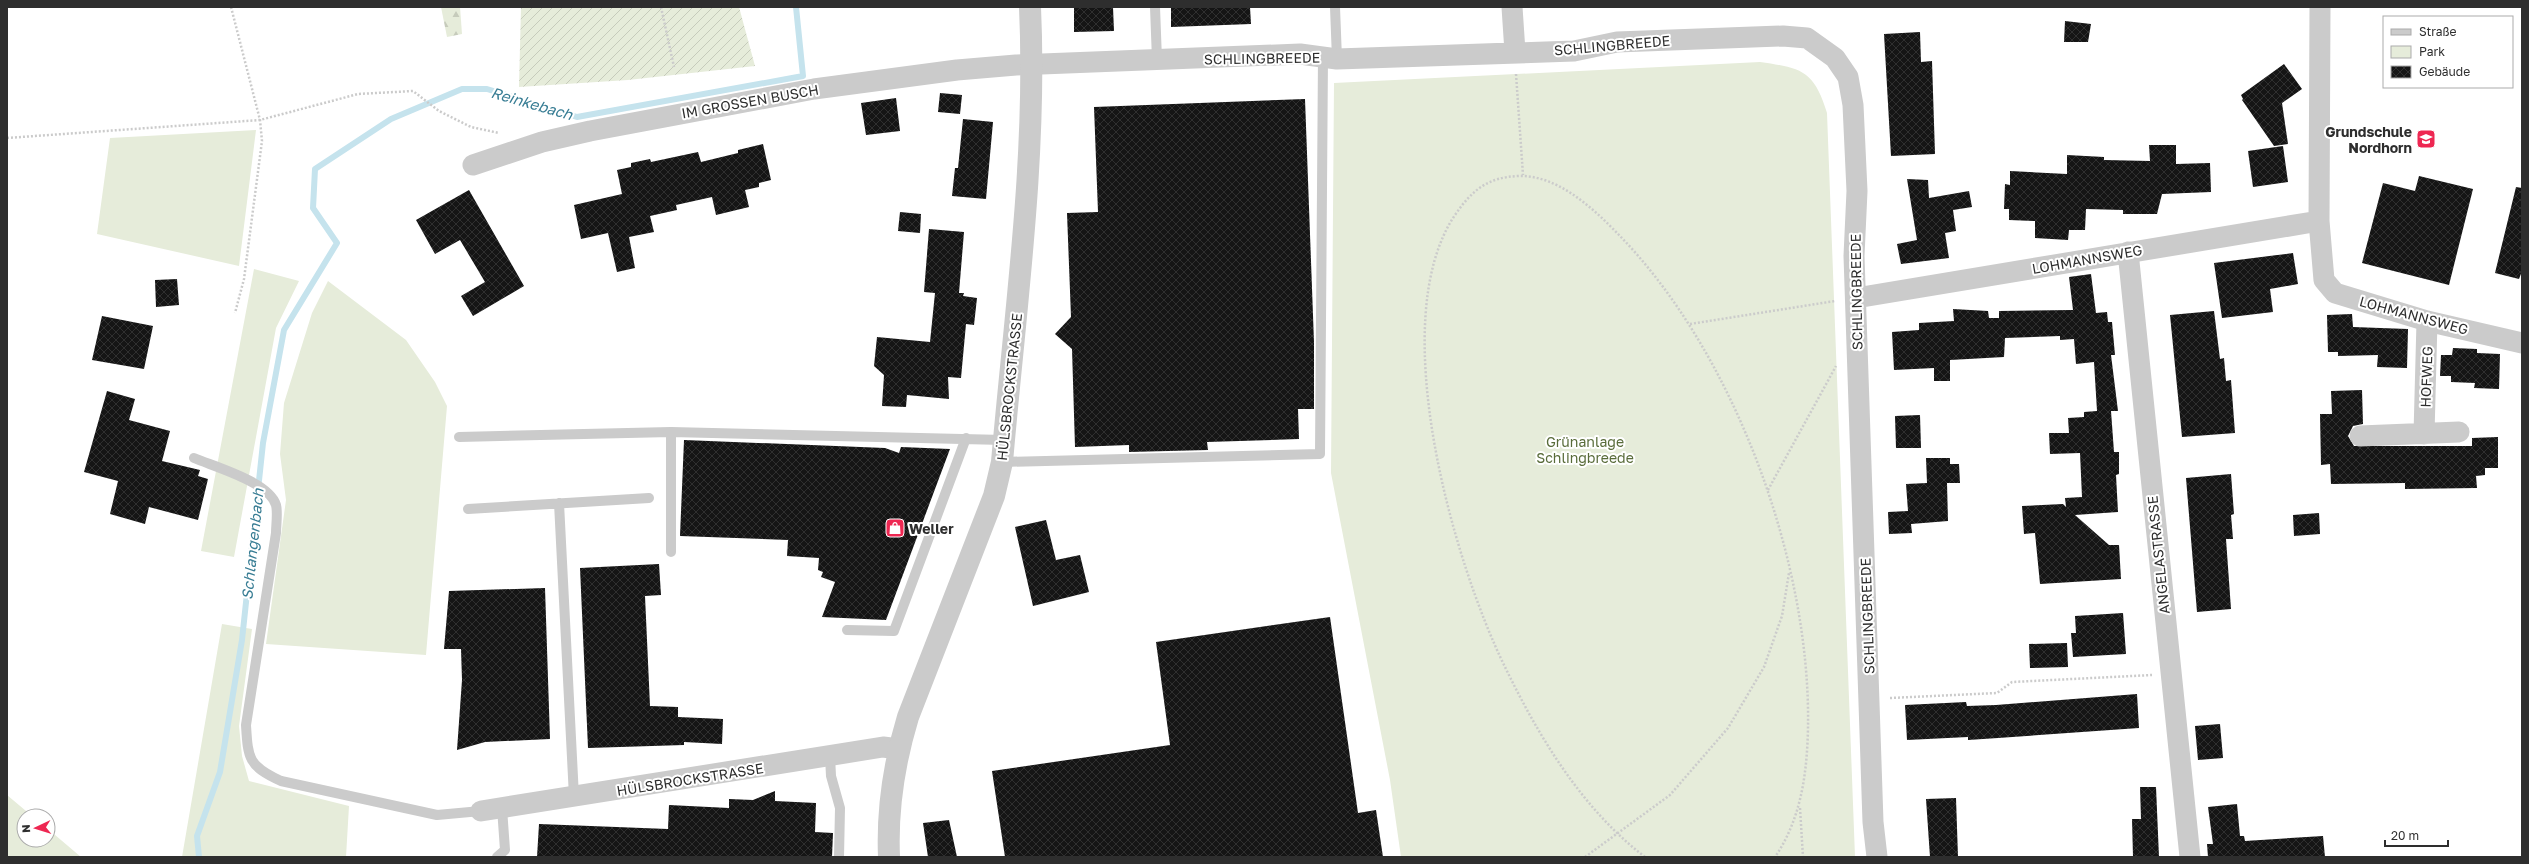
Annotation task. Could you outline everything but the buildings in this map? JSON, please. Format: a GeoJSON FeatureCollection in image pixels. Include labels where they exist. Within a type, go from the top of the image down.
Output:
{"type":"FeatureCollection","features":[{"type":"Feature","properties":{"kind":"street","name":"HÜLSBROCKSTRASSE"},"geometry":{"type":"LineString","coordinates":[[889,857],[889,814],[899,749],[908,717],[994,496],[1002,462],[1024,231],[1033,64],[1030,7]]}},
{"type":"Feature","properties":{"kind":"street"},"geometry":{"type":"LineString","coordinates":[[1512,7],[1515,52]]}},
{"type":"Feature","properties":{"kind":"street","name":"LOHMANNSWEG"},"geometry":{"type":"LineString","coordinates":[[2320,7],[2319,221],[2324,280],[2335,293],[2427,321],[2522,343]]}},
{"type":"Feature","properties":{"kind":"street","name":"SCHLINGBREEDE"},"geometry":{"type":"LineString","coordinates":[[1033,64],[1300,54],[1330,57],[1574,50],[1617,42],[1783,36],[1807,38],[1826,51],[1848,77],[1853,105],[1857,191],[1854,256],[1873,822],[1877,857]]}},
{"type":"Feature","properties":{"kind":"street","name":"IM GROSSEN BUSCH"},"geometry":{"type":"LineString","coordinates":[[473,165],[542,142],[590,131],[814,89],[957,70],[1033,64]]}},
{"type":"Feature","properties":{"kind":"street","name":"LOHMANNSWEG"},"geometry":{"type":"LineString","coordinates":[[1856,298],[2319,221]]}},
{"type":"Feature","properties":{"kind":"street","name":"ANGELASTRASSE"},"geometry":{"type":"LineString","coordinates":[[2128,252],[2170,674],[2190,857]]}},
{"type":"Feature","properties":{"kind":"street","name":"HOFWEG"},"geometry":{"type":"LineString","coordinates":[[2424,434],[2427,321]]}},
{"type":"Feature","properties":{"kind":"street"},"geometry":{"type":"LineString","coordinates":[[2360,436],[2459,432]]}},
{"type":"Feature","properties":{"kind":"street","name":"HÜLSBROCKSTRASSE"},"geometry":{"type":"LineString","coordinates":[[481,811],[883,748],[899,749]]}},
{"type":"Feature","properties":{"kind":"lane"},"geometry":{"type":"LineString","coordinates":[[1156,7],[1157,60]]}},
{"type":"Feature","properties":{"kind":"lane"},"geometry":{"type":"LineString","coordinates":[[1002,462],[1320,454],[1330,57],[1335,7]]}},
{"type":"Feature","properties":{"kind":"lane"},"geometry":{"type":"LineString","coordinates":[[459,438],[671,432],[1004,440]]}},
{"type":"Feature","properties":{"kind":"lane"},"geometry":{"type":"LineString","coordinates":[[671,432],[671,552]]}},
{"type":"Feature","properties":{"kind":"lane"},"geometry":{"type":"LineString","coordinates":[[847,630],[894,631],[966,438]]}},
{"type":"Feature","properties":{"kind":"lane"},"geometry":{"type":"LineString","coordinates":[[194,458],[248,480],[265,490],[276,505],[276,533],[246,725],[248,754],[260,771],[281,781],[437,815],[481,811]]}},
{"type":"Feature","properties":{"kind":"lane"},"geometry":{"type":"LineString","coordinates":[[468,509],[649,498]]}},
{"type":"Feature","properties":{"kind":"lane"},"geometry":{"type":"LineString","coordinates":[[559,503],[574,797]]}},
{"type":"Feature","properties":{"kind":"lane"},"geometry":{"type":"LineString","coordinates":[[830,756],[831,776],[840,808],[839,857]]}},
{"type":"Feature","properties":{"kind":"lane"},"geometry":{"type":"LineString","coordinates":[[496,857],[505,850],[502,808]]}},
{"type":"Feature","properties":{"kind":"path"},"geometry":{"type":"LineString","coordinates":[[231,7],[260,120],[262,140],[244,279],[235,313]]}},
{"type":"Feature","properties":{"kind":"path"},"geometry":{"type":"LineString","coordinates":[[661,7],[674,67]]}},
{"type":"Feature","properties":{"kind":"path"},"geometry":{"type":"LineString","coordinates":[[1515,52],[1523,175]]}},
{"type":"Feature","properties":{"kind":"path"},"geometry":{"type":"LineString","coordinates":[[7,138],[260,120],[358,94],[413,91],[439,110],[471,127],[506,135]]}},
{"type":"Feature","properties":{"kind":"path"},"geometry":{"type":"LineString","coordinates":[[1645,857],[1616,834],[1558,763],[1505,667],[1466,570],[1448,512],[1435,449],[1425,362],[1426,307],[1434,262],[1445,230],[1468,197],[1494,178],[1523,175],[1565,189],[1603,219],[1648,265],[1690,324],[1731,402],[1768,490],[1803,632],[1808,698],[1807,754],[1800,806],[1803,857]]}},
{"type":"Feature","properties":{"kind":"path"},"geometry":{"type":"LineString","coordinates":[[1690,324],[1856,298]]}},
{"type":"Feature","properties":{"kind":"path"},"geometry":{"type":"LineString","coordinates":[[1768,490],[1847,346],[1857,343]]}},
{"type":"Feature","properties":{"kind":"path"},"geometry":{"type":"LineString","coordinates":[[1585,857],[1670,794],[1728,728],[1764,667],[1782,616],[1789,571]]}},
{"type":"Feature","properties":{"kind":"path"},"geometry":{"type":"LineString","coordinates":[[1870,699],[1997,693],[2012,682],[2170,674]]}},
{"type":"Feature","properties":{"kind":"path"},"geometry":{"type":"LineString","coordinates":[[1775,857],[1787,840],[1800,806]]}},
{"type":"Feature","properties":{"kind":"green space"},"geometry":{"type":"Polygon","coordinates":[[[441,7],[460,7],[462,34],[447,37],[441,7]]]}},
{"type":"Feature","properties":{"kind":"green space"},"geometry":{"type":"Polygon","coordinates":[[[521,7],[739,7],[755,66],[628,80],[519,87],[521,7]]]}},
{"type":"Feature","properties":{"kind":"green space","name":"Grünanlage Schlingbreede"},"geometry":{"type":"Polygon","coordinates":[[[1760,62],[1786,66],[1796,69],[1804,74],[1817,88],[1827,113],[1855,857],[1401,857],[1390,780],[1331,473],[1334,83],[1760,62]]]}},
{"type":"Feature","properties":{"kind":"green space"},"geometry":{"type":"Polygon","coordinates":[[[256,130],[239,266],[97,234],[110,138],[256,130]]]}},
{"type":"Feature","properties":{"kind":"green space"},"geometry":{"type":"Polygon","coordinates":[[[254,269],[299,281],[276,328],[234,557],[201,551],[254,269]]]}},
{"type":"Feature","properties":{"kind":"green space"},"geometry":{"type":"Polygon","coordinates":[[[328,281],[406,340],[435,382],[447,406],[426,655],[266,644],[286,500],[280,454],[284,403],[312,313],[328,281]]]}},
{"type":"Feature","properties":{"kind":"green space"},"geometry":{"type":"Polygon","coordinates":[[[222,624],[252,629],[239,726],[242,756],[249,781],[349,806],[346,857],[182,857],[222,624]]]}},
{"type":"Feature","properties":{"kind":"green space"},"geometry":{"type":"Polygon","coordinates":[[[7,795],[22,808],[16,808],[16,848],[56,848],[56,836],[81,857],[7,857],[7,795]]]}},
{"type":"Feature","properties":{"kind":"waterway","name":"Reinkebach"},"geometry":{"type":"LineString","coordinates":[[199,857],[197,836],[220,772],[242,640],[263,443],[284,330],[337,243],[313,208],[315,169],[391,119],[462,89],[487,89],[577,117],[803,76],[796,7]]}},
{"type":"Feature","properties":{"kind":"place","name":"Grundschule Nordhorn"},"geometry":{"type":"Point","coordinates":[2426,139]}},
{"type":"Feature","properties":{"kind":"place","name":"Weller"},"geometry":{"type":"Point","coordinates":[895,528]}},
{"type":"Feature","properties":{"kind":"water label","name":"Schlangenbach"},"geometry":{"type":"Point","coordinates":[252,544]}}]}
